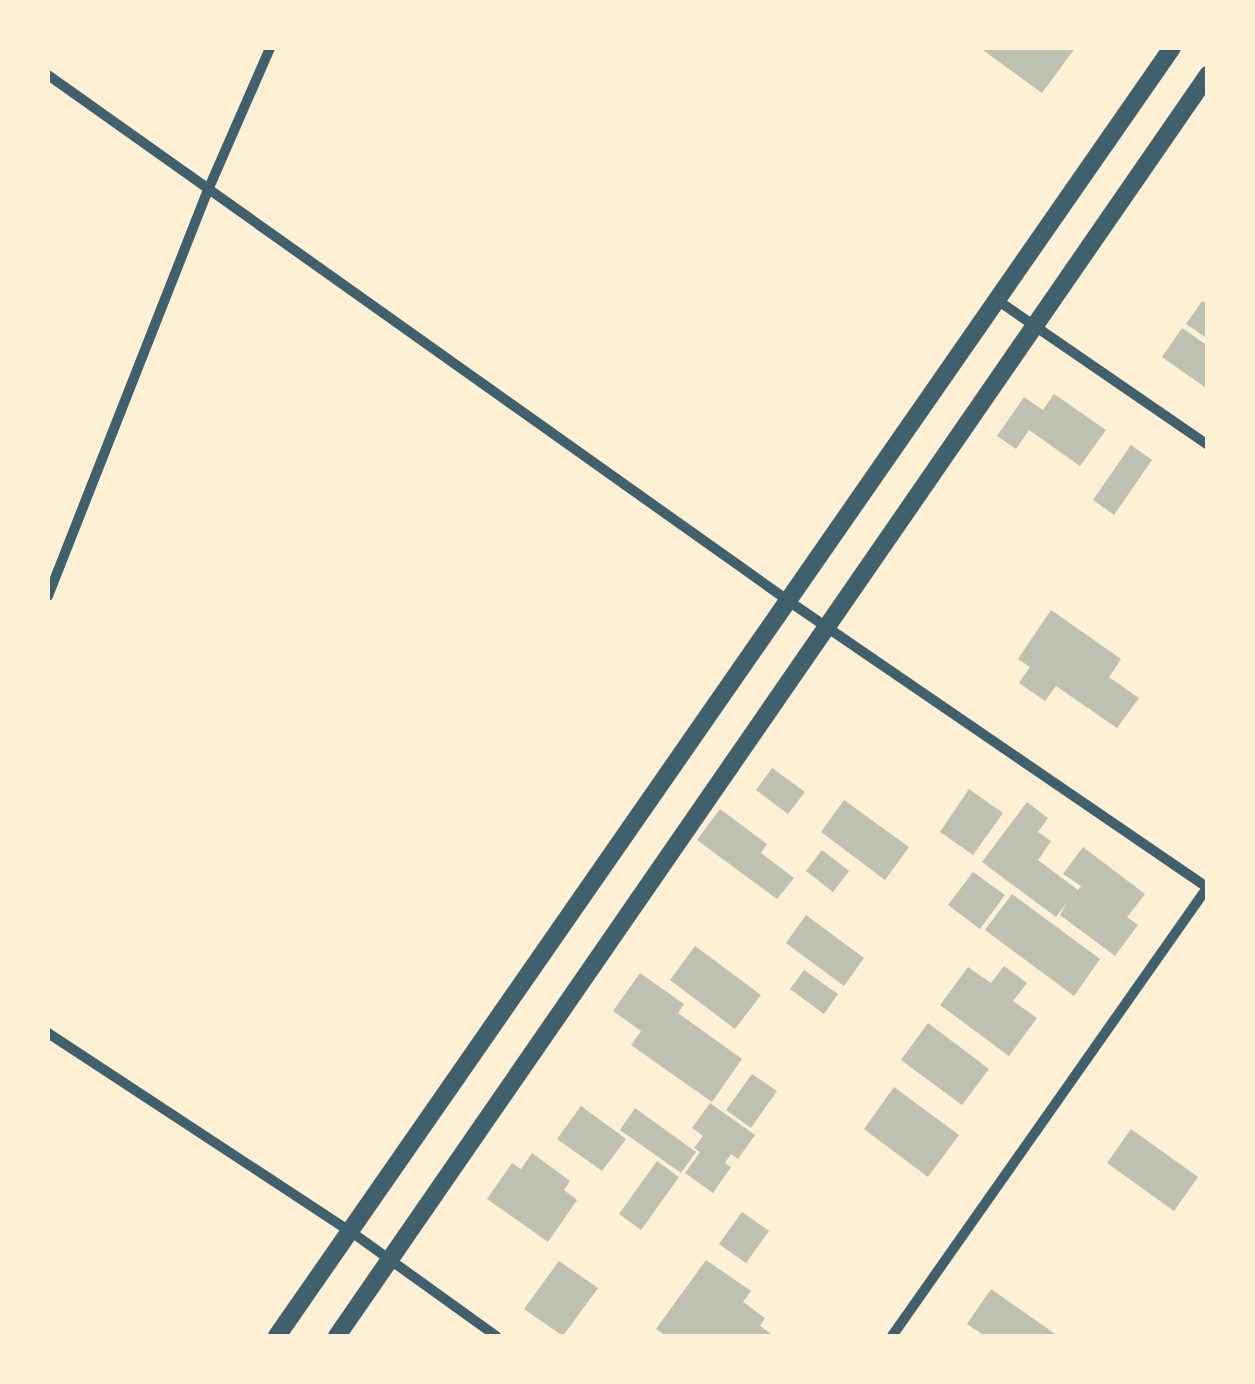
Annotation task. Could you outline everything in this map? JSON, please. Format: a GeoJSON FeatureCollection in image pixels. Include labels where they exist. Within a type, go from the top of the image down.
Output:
{"type":"FeatureCollection","features":[{"type":"Feature","properties":{"kind":"street"},"geometry":{"type":"LineString","coordinates":[[48,596],[208,190],[270,48]]}},
{"type":"Feature","properties":{"kind":"street"},"geometry":{"type":"LineString","coordinates":[[277,1336],[1172,48]]}},
{"type":"Feature","properties":{"kind":"street"},"geometry":{"type":"LineString","coordinates":[[48,75],[790,602],[1207,888],[892,1336]]}},
{"type":"Feature","properties":{"kind":"street"},"geometry":{"type":"LineString","coordinates":[[338,1336],[1208,75]]}},
{"type":"Feature","properties":{"kind":"street"},"geometry":{"type":"LineString","coordinates":[[997,300],[1208,446]]}},
{"type":"Feature","properties":{"kind":"street"},"geometry":{"type":"LineString","coordinates":[[48,1033],[350,1232],[496,1336]]}},
{"type":"Feature","properties":{"kind":"building"},"geometry":{"type":"Polygon","coordinates":[[[980,48],[1075,48],[1042,93],[980,48]]]}},
{"type":"Feature","properties":{"kind":"building"},"geometry":{"type":"Polygon","coordinates":[[[1202,301],[1208,305],[1208,339],[1186,324],[1202,301]]]}},
{"type":"Feature","properties":{"kind":"building"},"geometry":{"type":"Polygon","coordinates":[[[1182,328],[1208,346],[1206,388],[1162,357],[1182,328]]]}},
{"type":"Feature","properties":{"kind":"building"},"geometry":{"type":"Polygon","coordinates":[[[1054,394],[1106,430],[1080,466],[1029,430],[1016,449],[997,436],[1024,397],[1043,410],[1054,394]]]}},
{"type":"Feature","properties":{"kind":"building"},"geometry":{"type":"Polygon","coordinates":[[[1131,445],[1152,460],[1114,515],[1093,500],[1131,445]]]}},
{"type":"Feature","properties":{"kind":"building"},"geometry":{"type":"Polygon","coordinates":[[[1051,610],[1121,659],[1109,677],[1139,698],[1117,728],[1056,686],[1045,701],[1019,683],[1030,667],[1018,659],[1051,610]]]}},
{"type":"Feature","properties":{"kind":"building"},"geometry":{"type":"Polygon","coordinates":[[[772,768],[805,792],[788,814],[756,790],[772,768]]]}},
{"type":"Feature","properties":{"kind":"building"},"geometry":{"type":"Polygon","coordinates":[[[969,789],[1003,813],[973,855],[940,832],[969,789]]]}},
{"type":"Feature","properties":{"kind":"building"},"geometry":{"type":"Polygon","coordinates":[[[844,800],[909,847],[885,880],[821,832],[844,800]]]}},
{"type":"Feature","properties":{"kind":"building"},"geometry":{"type":"Polygon","coordinates":[[[1027,802],[1048,818],[1038,832],[1051,841],[1038,860],[1078,890],[1081,886],[1063,874],[1083,847],[1145,894],[1127,917],[1138,925],[1115,956],[1060,915],[1067,902],[1056,917],[982,862],[1027,802]]]}},
{"type":"Feature","properties":{"kind":"building"},"geometry":{"type":"Polygon","coordinates":[[[720,809],[767,844],[761,853],[794,878],[777,899],[697,840],[720,809]]]}},
{"type":"Feature","properties":{"kind":"building"},"geometry":{"type":"Polygon","coordinates":[[[822,850],[849,871],[833,892],[806,871],[822,850]]]}},
{"type":"Feature","properties":{"kind":"building"},"geometry":{"type":"Polygon","coordinates":[[[973,872],[1005,895],[980,929],[948,905],[973,872]]]}},
{"type":"Feature","properties":{"kind":"building"},"geometry":{"type":"Polygon","coordinates":[[[1012,894],[1100,959],[1074,996],[985,930],[1012,894]]]}},
{"type":"Feature","properties":{"kind":"building"},"geometry":{"type":"Polygon","coordinates":[[[806,915],[864,958],[844,986],[786,943],[806,915]]]}},
{"type":"Feature","properties":{"kind":"building"},"geometry":{"type":"Polygon","coordinates":[[[695,946],[761,995],[735,1029],[670,980],[695,946]]]}},
{"type":"Feature","properties":{"kind":"building"},"geometry":{"type":"Polygon","coordinates":[[[1004,966],[1027,983],[1013,1001],[1037,1018],[1009,1056],[940,1005],[968,967],[991,983],[1004,966]]]}},
{"type":"Feature","properties":{"kind":"building"},"geometry":{"type":"Polygon","coordinates":[[[804,970],[838,994],[824,1014],[790,989],[804,970]]]}},
{"type":"Feature","properties":{"kind":"building"},"geometry":{"type":"Polygon","coordinates":[[[640,973],[684,1004],[678,1013],[742,1059],[712,1102],[631,1045],[641,1031],[613,1011],[640,973]]]}},
{"type":"Feature","properties":{"kind":"building"},"geometry":{"type":"Polygon","coordinates":[[[928,1023],[989,1069],[962,1105],[901,1060],[928,1023]]]}},
{"type":"Feature","properties":{"kind":"building"},"geometry":{"type":"Polygon","coordinates":[[[752,1074],[777,1091],[751,1128],[726,1110],[752,1074]]]}},
{"type":"Feature","properties":{"kind":"building"},"geometry":{"type":"Polygon","coordinates":[[[894,1087],[959,1135],[928,1177],[864,1129],[894,1087]]]}},
{"type":"Feature","properties":{"kind":"building"},"geometry":{"type":"Polygon","coordinates":[[[710,1103],[755,1135],[738,1159],[731,1154],[725,1163],[731,1167],[713,1193],[685,1173],[700,1152],[694,1148],[703,1136],[692,1128],[710,1103]]]}},
{"type":"Feature","properties":{"kind":"building"},"geometry":{"type":"Polygon","coordinates":[[[581,1106],[626,1139],[602,1171],[557,1139],[581,1106]]]}},
{"type":"Feature","properties":{"kind":"building"},"geometry":{"type":"Polygon","coordinates":[[[635,1108],[696,1152],[681,1173],[620,1130],[635,1108]]]}},
{"type":"Feature","properties":{"kind":"building"},"geometry":{"type":"Polygon","coordinates":[[[1131,1129],[1198,1177],[1174,1211],[1107,1163],[1131,1129]]]}},
{"type":"Feature","properties":{"kind":"building"},"geometry":{"type":"Polygon","coordinates":[[[532,1153],[570,1181],[564,1190],[577,1200],[548,1242],[487,1199],[512,1163],[521,1169],[532,1153]]]}},
{"type":"Feature","properties":{"kind":"building"},"geometry":{"type":"Polygon","coordinates":[[[657,1161],[679,1177],[641,1230],[619,1214],[657,1161]]]}},
{"type":"Feature","properties":{"kind":"building"},"geometry":{"type":"Polygon","coordinates":[[[742,1212],[769,1231],[746,1263],[719,1244],[742,1212]]]}},
{"type":"Feature","properties":{"kind":"building"},"geometry":{"type":"Polygon","coordinates":[[[706,1260],[751,1291],[743,1302],[765,1318],[760,1326],[774,1336],[666,1336],[656,1329],[706,1260]]]}},
{"type":"Feature","properties":{"kind":"building"},"geometry":{"type":"Polygon","coordinates":[[[559,1261],[598,1288],[563,1336],[524,1309],[559,1261]]]}},
{"type":"Feature","properties":{"kind":"building"},"geometry":{"type":"Polygon","coordinates":[[[991,1289],[1058,1336],[985,1336],[967,1324],[991,1289]]]}}]}
